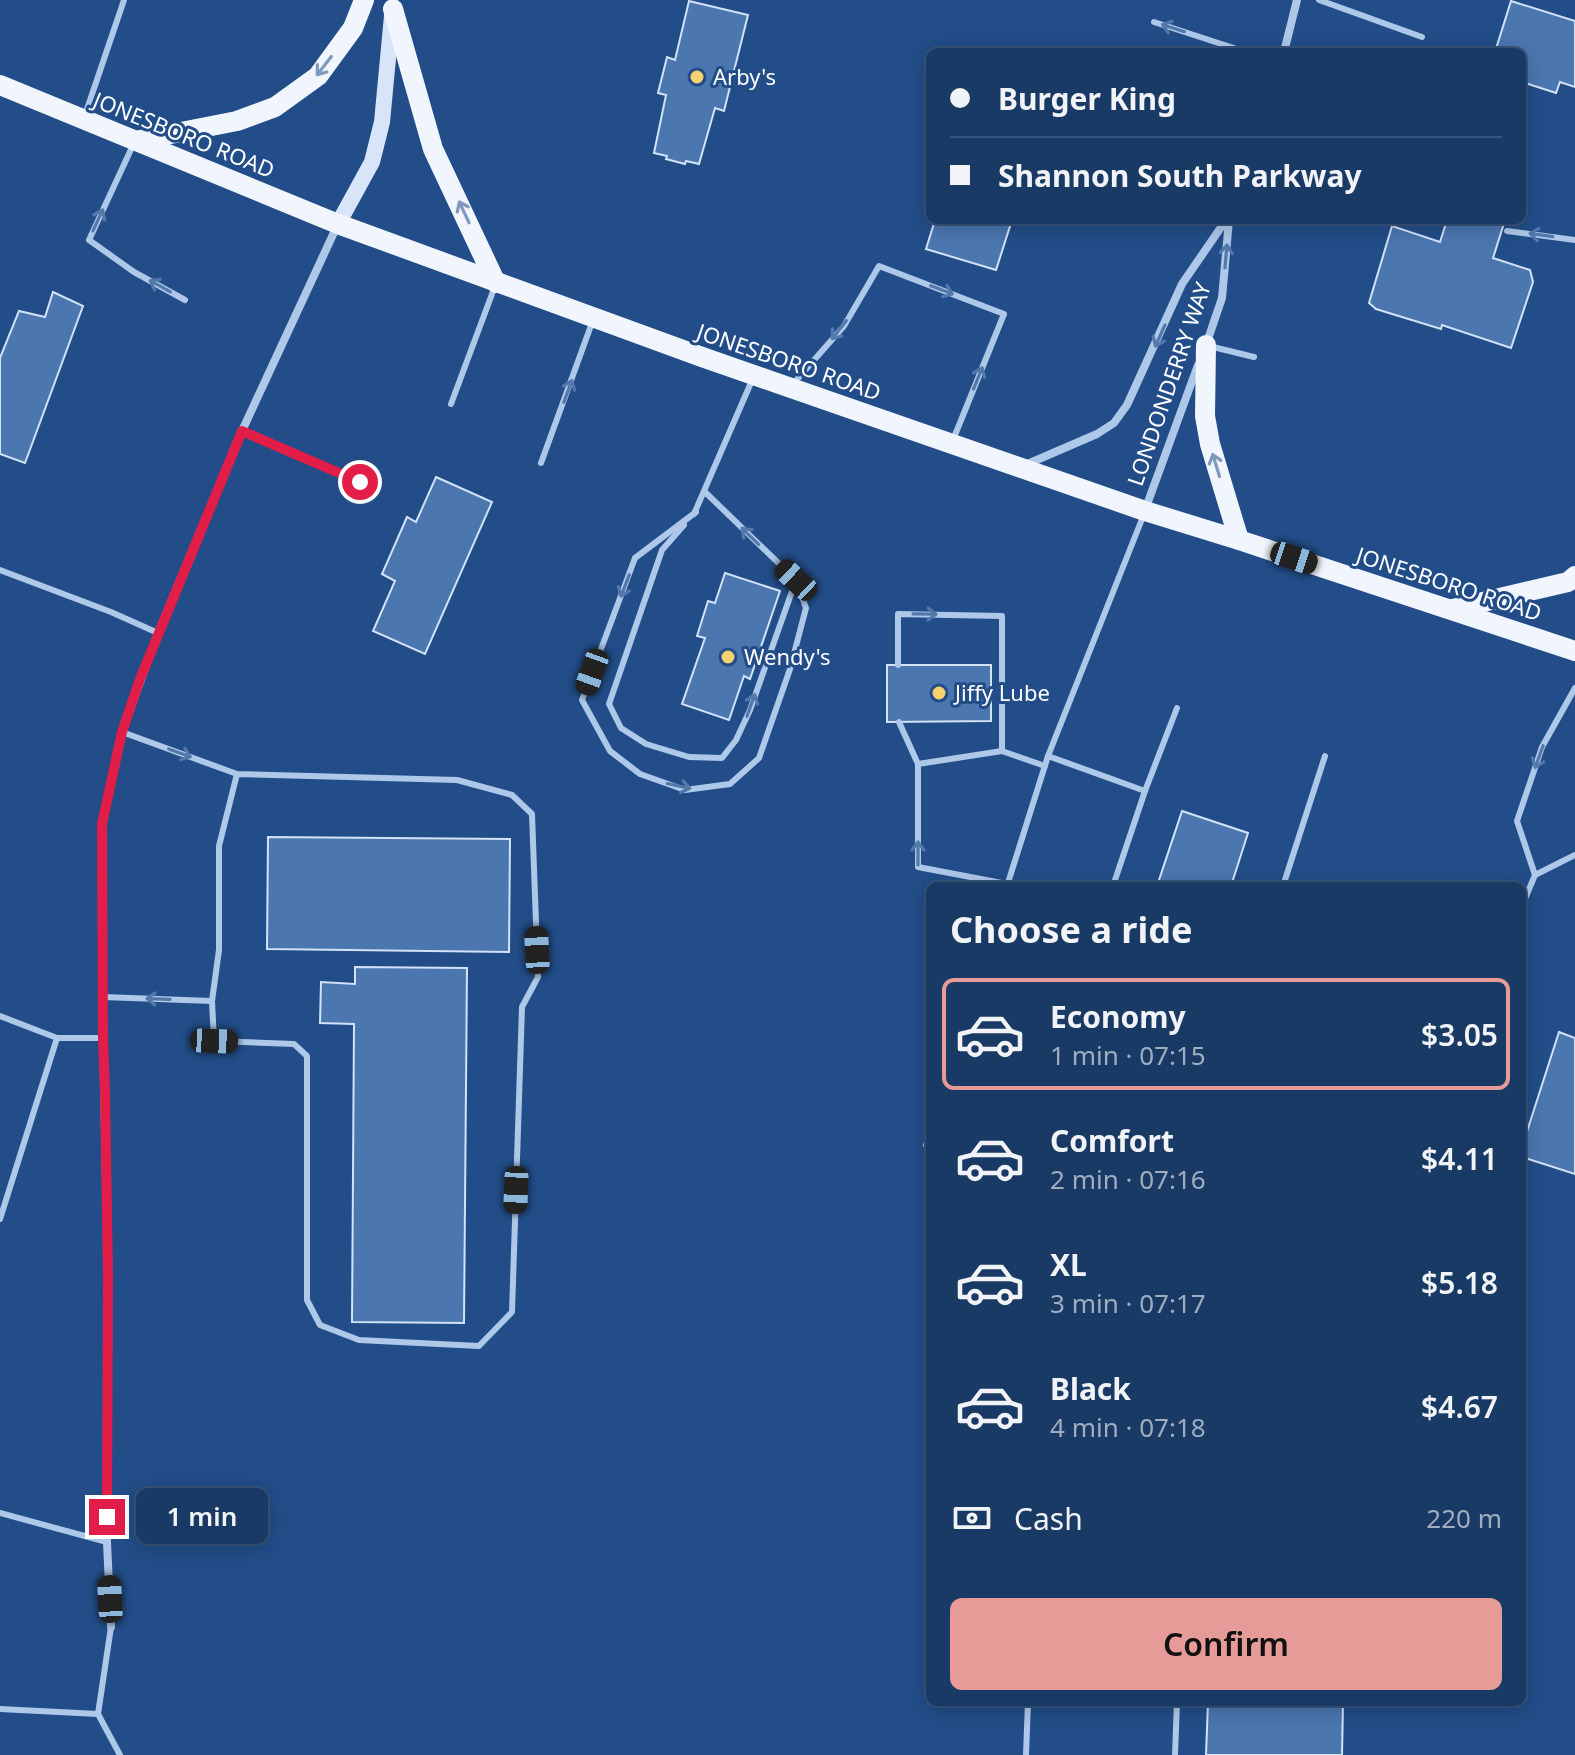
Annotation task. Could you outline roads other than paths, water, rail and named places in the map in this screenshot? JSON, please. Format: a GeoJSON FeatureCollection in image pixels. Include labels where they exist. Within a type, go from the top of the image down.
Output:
{"type":"FeatureCollection","features":[{"type":"Feature","properties":{"kind":"main road"},"geometry":{"type":"LineString","coordinates":[[135,141],[237,121],[275,107],[318,76],[353,28],[364,0]]}},
{"type":"Feature","properties":{"kind":"main road"},"geometry":{"type":"LineString","coordinates":[[392,5],[433,149],[496,283]]}},
{"type":"Feature","properties":{"kind":"main road","name":"JONESBORO ROAD"},"geometry":{"type":"LineString","coordinates":[[0,85],[338,224],[496,283],[1145,511],[1575,651]]}},
{"type":"Feature","properties":{"kind":"main road"},"geometry":{"type":"LineString","coordinates":[[1206,345],[1205,416],[1210,444],[1239,540]]}},
{"type":"Feature","properties":{"kind":"main road"},"geometry":{"type":"LineString","coordinates":[[1451,609],[1568,582],[1575,576]]}},
{"type":"Feature","properties":{"kind":"street"},"geometry":{"type":"LineString","coordinates":[[1285,48],[1297,0]]}},
{"type":"Feature","properties":{"kind":"street"},"geometry":{"type":"LineString","coordinates":[[111,1627],[107,1542],[108,1275],[102,824],[122,732],[158,633],[242,431],[338,224],[372,162],[382,122],[392,5]]}},
{"type":"Feature","properties":{"kind":"street","name":"LONDONDERRY WAY"},"geometry":{"type":"LineString","coordinates":[[1021,467],[1097,434],[1114,423],[1127,405],[1182,284],[1225,224]]}},
{"type":"Feature","properties":{"kind":"street","name":"LONDONDERRY WAY"},"geometry":{"type":"LineString","coordinates":[[1145,511],[1222,298],[1228,224]]}},
{"type":"Feature","properties":{"kind":"lane"},"geometry":{"type":"LineString","coordinates":[[84,120],[124,0]]}},
{"type":"Feature","properties":{"kind":"lane"},"geometry":{"type":"LineString","coordinates":[[1319,0],[1422,37]]}},
{"type":"Feature","properties":{"kind":"lane"},"geometry":{"type":"LineString","coordinates":[[1154,22],[1234,48]]}},
{"type":"Feature","properties":{"kind":"lane"},"geometry":{"type":"LineString","coordinates":[[135,141],[89,240],[134,272],[185,300]]}},
{"type":"Feature","properties":{"kind":"lane"},"geometry":{"type":"LineString","coordinates":[[1507,231],[1575,240]]}},
{"type":"Feature","properties":{"kind":"lane"},"geometry":{"type":"LineString","coordinates":[[789,387],[844,326],[879,266],[1004,314],[952,443]]}},
{"type":"Feature","properties":{"kind":"lane"},"geometry":{"type":"LineString","coordinates":[[451,404],[496,283]]}},
{"type":"Feature","properties":{"kind":"lane"},"geometry":{"type":"LineString","coordinates":[[541,463],[594,318]]}},
{"type":"Feature","properties":{"kind":"lane"},"geometry":{"type":"LineString","coordinates":[[1206,345],[1254,357]]}},
{"type":"Feature","properties":{"kind":"lane"},"geometry":{"type":"LineString","coordinates":[[754,375],[696,512],[662,550],[609,704],[621,728],[646,744],[689,757],[722,758],[736,740],[750,710],[796,580]]}},
{"type":"Feature","properties":{"kind":"lane"},"geometry":{"type":"LineString","coordinates":[[242,431],[360,482]]}},
{"type":"Feature","properties":{"kind":"lane"},"geometry":{"type":"LineString","coordinates":[[696,512],[635,558],[582,700],[610,751],[640,774],[685,790],[730,784],[759,758],[790,669],[806,608],[796,580],[705,492]]}},
{"type":"Feature","properties":{"kind":"lane"},"geometry":{"type":"LineString","coordinates":[[1008,882],[1048,756],[1145,511]]}},
{"type":"Feature","properties":{"kind":"lane"},"geometry":{"type":"LineString","coordinates":[[0,570],[158,633]]}},
{"type":"Feature","properties":{"kind":"lane"},"geometry":{"type":"LineString","coordinates":[[898,665],[898,614],[1002,616],[1002,751]]}},
{"type":"Feature","properties":{"kind":"lane"},"geometry":{"type":"LineString","coordinates":[[1535,875],[1517,821],[1542,747],[1575,688]]}},
{"type":"Feature","properties":{"kind":"lane"},"geometry":{"type":"LineString","coordinates":[[1114,882],[1177,708]]}},
{"type":"Feature","properties":{"kind":"lane"},"geometry":{"type":"LineString","coordinates":[[899,722],[918,764],[918,867],[992,882]]}},
{"type":"Feature","properties":{"kind":"lane"},"geometry":{"type":"LineString","coordinates":[[122,732],[237,774],[457,780],[512,795],[532,814],[538,977],[522,1007],[512,1312],[479,1346],[359,1340],[320,1325],[307,1300],[307,1056],[294,1044],[214,1041],[212,1001],[219,950],[219,846],[237,774]]}},
{"type":"Feature","properties":{"kind":"lane"},"geometry":{"type":"LineString","coordinates":[[918,764],[1002,751],[1045,766]]}},
{"type":"Feature","properties":{"kind":"lane"},"geometry":{"type":"LineString","coordinates":[[1048,756],[1145,791]]}},
{"type":"Feature","properties":{"kind":"lane"},"geometry":{"type":"LineString","coordinates":[[1284,882],[1325,756]]}},
{"type":"Feature","properties":{"kind":"lane"},"geometry":{"type":"LineString","coordinates":[[1526,896],[1535,875],[1575,855]]}},
{"type":"Feature","properties":{"kind":"lane"},"geometry":{"type":"LineString","coordinates":[[103,997],[212,1001]]}},
{"type":"Feature","properties":{"kind":"lane"},"geometry":{"type":"LineString","coordinates":[[0,1016],[57,1038],[103,1038]]}},
{"type":"Feature","properties":{"kind":"lane"},"geometry":{"type":"LineString","coordinates":[[0,1219],[57,1038]]}},
{"type":"Feature","properties":{"kind":"lane"},"geometry":{"type":"LineString","coordinates":[[0,1513],[107,1542]]}},
{"type":"Feature","properties":{"kind":"lane"},"geometry":{"type":"LineString","coordinates":[[111,1627],[98,1714],[120,1755]]}},
{"type":"Feature","properties":{"kind":"lane"},"geometry":{"type":"LineString","coordinates":[[1026,1755],[1028,1706]]}},
{"type":"Feature","properties":{"kind":"lane"},"geometry":{"type":"LineString","coordinates":[[1175,1755],[1177,1706]]}},
{"type":"Feature","properties":{"kind":"lane"},"geometry":{"type":"LineString","coordinates":[[0,1709],[98,1714]]}},
{"type":"Feature","properties":{"kind":"place","name":"Arby's"},"geometry":{"type":"Point","coordinates":[697,77]}},
{"type":"Feature","properties":{"kind":"place","name":"Wendy's"},"geometry":{"type":"Point","coordinates":[728,657]}},
{"type":"Feature","properties":{"kind":"place","name":"Jiffy Lube"},"geometry":{"type":"Point","coordinates":[939,693]}}]}
